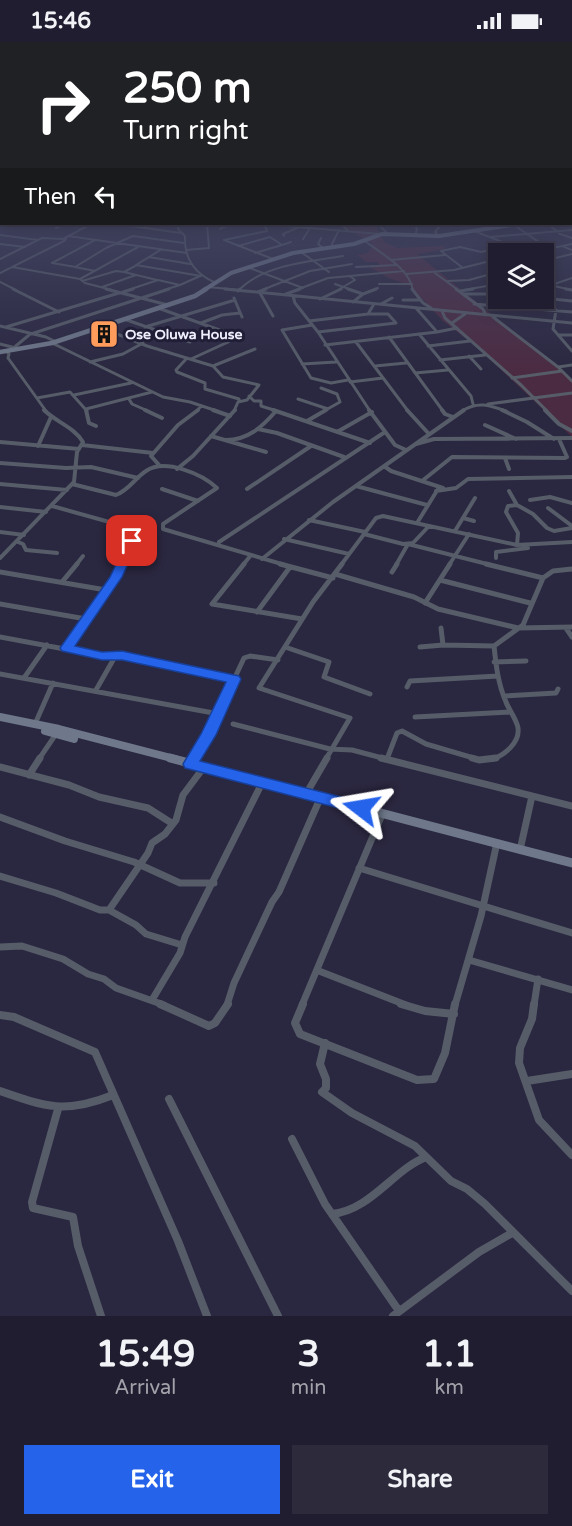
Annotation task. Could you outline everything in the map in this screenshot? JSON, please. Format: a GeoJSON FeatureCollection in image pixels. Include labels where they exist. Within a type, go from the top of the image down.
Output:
{"type":"FeatureCollection","features":[{"type":"Feature","properties":{"kind":"street"},"geometry":{"type":"LineString","coordinates":[[0,273],[39,253]]}},
{"type":"Feature","properties":{"kind":"street"},"geometry":{"type":"LineString","coordinates":[[70,253],[52,263],[95,271]]}},
{"type":"Feature","properties":{"kind":"street"},"geometry":{"type":"LineString","coordinates":[[76,267],[78,263],[97,253]]}},
{"type":"Feature","properties":{"kind":"street"},"geometry":{"type":"LineString","coordinates":[[80,280],[127,253]]}},
{"type":"Feature","properties":{"kind":"street"},"geometry":{"type":"LineString","coordinates":[[124,272],[155,253]]}},
{"type":"Feature","properties":{"kind":"street"},"geometry":{"type":"LineString","coordinates":[[186,253],[190,264],[201,276]]}},
{"type":"Feature","properties":{"kind":"street"},"geometry":{"type":"LineString","coordinates":[[256,253],[273,259]]}},
{"type":"Feature","properties":{"kind":"street"},"geometry":{"type":"LineString","coordinates":[[0,352],[54,343],[102,328],[195,296],[214,282],[247,267],[295,253]]}},
{"type":"Feature","properties":{"kind":"street"},"geometry":{"type":"LineString","coordinates":[[303,253],[329,273]]}},
{"type":"Feature","properties":{"kind":"street"},"geometry":{"type":"LineString","coordinates":[[382,253],[405,272],[412,284],[412,290],[421,300],[436,310]]}},
{"type":"Feature","properties":{"kind":"street"},"geometry":{"type":"LineString","coordinates":[[443,253],[466,268]]}},
{"type":"Feature","properties":{"kind":"street"},"geometry":{"type":"LineString","coordinates":[[238,291],[243,284],[264,275],[311,261],[344,256]]}},
{"type":"Feature","properties":{"kind":"street"},"geometry":{"type":"LineString","coordinates":[[391,260],[446,256]]}},
{"type":"Feature","properties":{"kind":"street"},"geometry":{"type":"LineString","coordinates":[[149,257],[190,264]]}},
{"type":"Feature","properties":{"kind":"street"},"geometry":{"type":"LineString","coordinates":[[285,295],[322,279],[405,272],[434,272],[488,262]]}},
{"type":"Feature","properties":{"kind":"street"},"geometry":{"type":"LineString","coordinates":[[258,293],[322,268],[351,264]]}},
{"type":"Feature","properties":{"kind":"street"},"geometry":{"type":"LineString","coordinates":[[137,265],[201,276],[214,282]]}},
{"type":"Feature","properties":{"kind":"street"},"geometry":{"type":"LineString","coordinates":[[356,267],[396,265]]}},
{"type":"Feature","properties":{"kind":"street"},"geometry":{"type":"LineString","coordinates":[[12,267],[80,280],[168,305]]}},
{"type":"Feature","properties":{"kind":"street"},"geometry":{"type":"LineString","coordinates":[[247,267],[303,288]]}},
{"type":"Feature","properties":{"kind":"street"},"geometry":{"type":"LineString","coordinates":[[80,280],[116,271],[180,285]]}},
{"type":"Feature","properties":{"kind":"street"},"geometry":{"type":"LineString","coordinates":[[434,272],[483,309],[486,315]]}},
{"type":"Feature","properties":{"kind":"street"},"geometry":{"type":"LineString","coordinates":[[478,272],[486,275]]}},
{"type":"Feature","properties":{"kind":"street"},"geometry":{"type":"LineString","coordinates":[[101,287],[137,275]]}},
{"type":"Feature","properties":{"kind":"street"},"geometry":{"type":"LineString","coordinates":[[448,281],[486,275]]}},
{"type":"Feature","properties":{"kind":"street"},"geometry":{"type":"LineString","coordinates":[[0,558],[72,484],[76,478],[82,438],[51,417],[28,390],[8,358],[10,349],[30,334],[144,298],[201,276]]}},
{"type":"Feature","properties":{"kind":"street"},"geometry":{"type":"LineString","coordinates":[[320,298],[355,280],[350,276]]}},
{"type":"Feature","properties":{"kind":"street"},"geometry":{"type":"LineString","coordinates":[[554,286],[556,283],[572,278]]}},
{"type":"Feature","properties":{"kind":"street"},"geometry":{"type":"LineString","coordinates":[[6,327],[158,280]]}},
{"type":"Feature","properties":{"kind":"street"},"geometry":{"type":"LineString","coordinates":[[0,282],[59,312]]}},
{"type":"Feature","properties":{"kind":"street"},"geometry":{"type":"LineString","coordinates":[[335,284],[363,294]]}},
{"type":"Feature","properties":{"kind":"street"},"geometry":{"type":"LineString","coordinates":[[353,302],[378,286],[412,284]]}},
{"type":"Feature","properties":{"kind":"street"},"geometry":{"type":"LineString","coordinates":[[462,292],[488,286]]}},
{"type":"Feature","properties":{"kind":"street"},"geometry":{"type":"LineString","coordinates":[[554,286],[572,290]]}},
{"type":"Feature","properties":{"kind":"street"},"geometry":{"type":"LineString","coordinates":[[208,288],[572,323]]}},
{"type":"Feature","properties":{"kind":"street"},"geometry":{"type":"LineString","coordinates":[[201,323],[222,315],[241,315],[232,291]]}},
{"type":"Feature","properties":{"kind":"street"},"geometry":{"type":"LineString","coordinates":[[462,292],[488,293]]}},
{"type":"Feature","properties":{"kind":"street"},"geometry":{"type":"LineString","coordinates":[[258,293],[273,316]]}},
{"type":"Feature","properties":{"kind":"street"},"geometry":{"type":"LineString","coordinates":[[410,296],[417,295]]}},
{"type":"Feature","properties":{"kind":"street"},"geometry":{"type":"LineString","coordinates":[[294,296],[296,303],[385,432],[396,446],[406,450]]}},
{"type":"Feature","properties":{"kind":"street"},"geometry":{"type":"LineString","coordinates":[[379,304],[392,298]]}},
{"type":"Feature","properties":{"kind":"street"},"geometry":{"type":"LineString","coordinates":[[554,299],[572,301]]}},
{"type":"Feature","properties":{"kind":"street"},"geometry":{"type":"LineString","coordinates":[[145,327],[235,300]]}},
{"type":"Feature","properties":{"kind":"street"},"geometry":{"type":"LineString","coordinates":[[403,300],[421,300]]}},
{"type":"Feature","properties":{"kind":"street"},"geometry":{"type":"LineString","coordinates":[[474,303],[488,304]]}},
{"type":"Feature","properties":{"kind":"street"},"geometry":{"type":"LineString","coordinates":[[368,314],[374,304]]}},
{"type":"Feature","properties":{"kind":"street"},"geometry":{"type":"LineString","coordinates":[[102,328],[143,344],[189,358],[213,366],[221,376],[259,385],[247,400],[239,401],[239,399],[205,389],[205,383],[199,379],[176,370],[189,358],[239,337],[158,308]]}},
{"type":"Feature","properties":{"kind":"street"},"geometry":{"type":"LineString","coordinates":[[352,316],[355,308]]}},
{"type":"Feature","properties":{"kind":"street"},"geometry":{"type":"LineString","coordinates":[[415,308],[437,332]]}},
{"type":"Feature","properties":{"kind":"street"},"geometry":{"type":"LineString","coordinates":[[548,309],[572,312]]}},
{"type":"Feature","properties":{"kind":"street"},"geometry":{"type":"LineString","coordinates":[[442,310],[444,316],[559,424],[571,429]]}},
{"type":"Feature","properties":{"kind":"street"},"geometry":{"type":"LineString","coordinates":[[556,310],[553,328],[572,351]]}},
{"type":"Feature","properties":{"kind":"street"},"geometry":{"type":"LineString","coordinates":[[318,332],[396,323],[388,314],[352,316],[282,329],[312,378],[331,383],[383,378]]}},
{"type":"Feature","properties":{"kind":"street"},"geometry":{"type":"LineString","coordinates":[[452,323],[465,314]]}},
{"type":"Feature","properties":{"kind":"street"},"geometry":{"type":"LineString","coordinates":[[492,315],[558,367],[572,381]]}},
{"type":"Feature","properties":{"kind":"street"},"geometry":{"type":"LineString","coordinates":[[124,319],[190,342]]}},
{"type":"Feature","properties":{"kind":"street"},"geometry":{"type":"LineString","coordinates":[[0,326],[50,338],[54,343],[152,392],[230,416]]}},
{"type":"Feature","properties":{"kind":"street"},"geometry":{"type":"LineString","coordinates":[[325,345],[457,328]]}},
{"type":"Feature","properties":{"kind":"street"},"geometry":{"type":"LineString","coordinates":[[419,334],[471,396],[473,404]]}},
{"type":"Feature","properties":{"kind":"street"},"geometry":{"type":"LineString","coordinates":[[558,335],[572,335]]}},
{"type":"Feature","properties":{"kind":"street"},"geometry":{"type":"LineString","coordinates":[[389,337],[445,414],[453,417]]}},
{"type":"Feature","properties":{"kind":"street"},"geometry":{"type":"LineString","coordinates":[[428,346],[470,341]]}},
{"type":"Feature","properties":{"kind":"street"},"geometry":{"type":"LineString","coordinates":[[356,342],[414,420],[429,434]]}},
{"type":"Feature","properties":{"kind":"street"},"geometry":{"type":"LineString","coordinates":[[0,344],[10,349]]}},
{"type":"Feature","properties":{"kind":"street"},"geometry":{"type":"LineString","coordinates":[[90,362],[123,354],[143,344]]}},
{"type":"Feature","properties":{"kind":"street"},"geometry":{"type":"LineString","coordinates":[[213,366],[255,349]]}},
{"type":"Feature","properties":{"kind":"street"},"geometry":{"type":"LineString","coordinates":[[440,360],[485,355]]}},
{"type":"Feature","properties":{"kind":"street"},"geometry":{"type":"LineString","coordinates":[[469,356],[481,369]]}},
{"type":"Feature","properties":{"kind":"street"},"geometry":{"type":"LineString","coordinates":[[302,364],[336,362]]}},
{"type":"Feature","properties":{"kind":"street"},"geometry":{"type":"LineString","coordinates":[[375,366],[406,363]]}},
{"type":"Feature","properties":{"kind":"street"},"geometry":{"type":"LineString","coordinates":[[558,367],[572,365]]}},
{"type":"Feature","properties":{"kind":"street"},"geometry":{"type":"LineString","coordinates":[[415,373],[448,370]]}},
{"type":"Feature","properties":{"kind":"street"},"geometry":{"type":"LineString","coordinates":[[512,378],[562,371]]}},
{"type":"Feature","properties":{"kind":"street"},"geometry":{"type":"LineString","coordinates":[[37,398],[66,392],[74,395],[132,382]]}},
{"type":"Feature","properties":{"kind":"street"},"geometry":{"type":"LineString","coordinates":[[307,422],[340,402],[337,394],[321,388]]}},
{"type":"Feature","properties":{"kind":"street"},"geometry":{"type":"LineString","coordinates":[[86,409],[152,392]]}},
{"type":"Feature","properties":{"kind":"street"},"geometry":{"type":"LineString","coordinates":[[262,559],[309,520],[473,404],[572,393]]}},
{"type":"Feature","properties":{"kind":"street"},"geometry":{"type":"LineString","coordinates":[[74,395],[77,402],[86,409],[89,423],[96,426]]}},
{"type":"Feature","properties":{"kind":"street"},"geometry":{"type":"LineString","coordinates":[[249,396],[250,399],[261,401],[261,406],[370,443]]}},
{"type":"Feature","properties":{"kind":"street"},"geometry":{"type":"LineString","coordinates":[[129,399],[132,404],[162,418]]}},
{"type":"Feature","properties":{"kind":"street"},"geometry":{"type":"LineString","coordinates":[[298,399],[328,409]]}},
{"type":"Feature","properties":{"kind":"street"},"geometry":{"type":"LineString","coordinates":[[177,469],[193,456],[230,416],[238,407],[239,401]]}},
{"type":"Feature","properties":{"kind":"street"},"geometry":{"type":"LineString","coordinates":[[422,481],[452,457],[567,457],[556,439],[541,429],[486,404]]}},
{"type":"Feature","properties":{"kind":"street"},"geometry":{"type":"LineString","coordinates":[[161,466],[150,458],[153,453],[178,425],[198,412],[201,406]]}},
{"type":"Feature","properties":{"kind":"street"},"geometry":{"type":"LineString","coordinates":[[226,440],[236,441],[248,438],[276,411]]}},
{"type":"Feature","properties":{"kind":"street"},"geometry":{"type":"LineString","coordinates":[[337,432],[372,412]]}},
{"type":"Feature","properties":{"kind":"street"},"geometry":{"type":"LineString","coordinates":[[38,446],[51,417]]}},
{"type":"Feature","properties":{"kind":"street"},"geometry":{"type":"LineString","coordinates":[[485,425],[520,441]]}},
{"type":"Feature","properties":{"kind":"street"},"geometry":{"type":"LineString","coordinates":[[258,429],[277,433],[344,457]]}},
{"type":"Feature","properties":{"kind":"street"},"geometry":{"type":"LineString","coordinates":[[219,542],[344,457],[385,432]]}},
{"type":"Feature","properties":{"kind":"street"},"geometry":{"type":"LineString","coordinates":[[211,436],[266,452]]}},
{"type":"Feature","properties":{"kind":"street"},"geometry":{"type":"LineString","coordinates":[[416,444],[434,439],[520,441],[572,438]]}},
{"type":"Feature","properties":{"kind":"street"},"geometry":{"type":"LineString","coordinates":[[0,442],[38,446],[96,445],[153,453]]}},
{"type":"Feature","properties":{"kind":"street"},"geometry":{"type":"LineString","coordinates":[[246,489],[311,446]]}},
{"type":"Feature","properties":{"kind":"street"},"geometry":{"type":"LineString","coordinates":[[505,458],[508,469]]}},
{"type":"Feature","properties":{"kind":"street"},"geometry":{"type":"LineString","coordinates":[[0,463],[91,467],[138,478]]}},
{"type":"Feature","properties":{"kind":"street"},"geometry":{"type":"LineString","coordinates":[[72,484],[116,495],[128,488],[149,468],[161,466],[177,469],[194,474],[217,487],[161,528],[219,542],[290,567],[405,594],[448,611],[518,628],[569,627]]}},
{"type":"Feature","properties":{"kind":"street"},"geometry":{"type":"LineString","coordinates":[[384,466],[391,471],[422,481],[437,489],[456,488],[468,479],[572,477]]}},
{"type":"Feature","properties":{"kind":"street"},"geometry":{"type":"LineString","coordinates":[[0,484],[67,490]]}},
{"type":"Feature","properties":{"kind":"street"},"geometry":{"type":"LineString","coordinates":[[356,486],[427,505]]}},
{"type":"Feature","properties":{"kind":"street"},"geometry":{"type":"LineString","coordinates":[[162,489],[198,501]]}},
{"type":"Feature","properties":{"kind":"street"},"geometry":{"type":"LineString","coordinates":[[417,523],[437,489]]}},
{"type":"Feature","properties":{"kind":"street"},"geometry":{"type":"LineString","coordinates":[[509,492],[517,505],[533,514],[550,530],[572,527]]}},
{"type":"Feature","properties":{"kind":"street"},"geometry":{"type":"LineString","coordinates":[[531,500],[550,496],[572,503]]}},
{"type":"Feature","properties":{"kind":"street"},"geometry":{"type":"LineString","coordinates":[[455,531],[475,498]]}},
{"type":"Feature","properties":{"kind":"street"},"geometry":{"type":"LineString","coordinates":[[517,505],[508,506],[506,512],[517,529],[517,545]]}},
{"type":"Feature","properties":{"kind":"street"},"geometry":{"type":"LineString","coordinates":[[52,506],[138,530],[116,577],[67,648]]}},
{"type":"Feature","properties":{"kind":"street"},"geometry":{"type":"LineString","coordinates":[[0,507],[46,512]]}},
{"type":"Feature","properties":{"kind":"street"},"geometry":{"type":"LineString","coordinates":[[548,508],[572,527]]}},
{"type":"Feature","properties":{"kind":"street"},"geometry":{"type":"LineString","coordinates":[[306,794],[350,718],[259,688],[302,619],[364,533],[379,516],[517,545],[536,546]]}},
{"type":"Feature","properties":{"kind":"street"},"geometry":{"type":"LineString","coordinates":[[463,518],[474,521]]}},
{"type":"Feature","properties":{"kind":"street"},"geometry":{"type":"LineString","coordinates":[[309,520],[543,578]]}},
{"type":"Feature","properties":{"kind":"street"},"geometry":{"type":"LineString","coordinates":[[392,572],[408,544],[416,542],[429,526]]}},
{"type":"Feature","properties":{"kind":"street"},"geometry":{"type":"LineString","coordinates":[[0,532],[24,535]]}},
{"type":"Feature","properties":{"kind":"street"},"geometry":{"type":"LineString","coordinates":[[425,603],[469,534]]}},
{"type":"Feature","properties":{"kind":"street"},"geometry":{"type":"LineString","coordinates":[[284,539],[349,554]]}},
{"type":"Feature","properties":{"kind":"street"},"geometry":{"type":"LineString","coordinates":[[18,542],[23,544],[26,550],[57,553]]}},
{"type":"Feature","properties":{"kind":"street"},"geometry":{"type":"LineString","coordinates":[[496,558],[496,552],[572,542]]}},
{"type":"Feature","properties":{"kind":"street"},"geometry":{"type":"LineString","coordinates":[[251,555],[212,604],[302,619]]}},
{"type":"Feature","properties":{"kind":"street"},"geometry":{"type":"LineString","coordinates":[[62,582],[83,556]]}},
{"type":"Feature","properties":{"kind":"street"},"geometry":{"type":"LineString","coordinates":[[257,612],[290,567]]}},
{"type":"Feature","properties":{"kind":"street"},"geometry":{"type":"LineString","coordinates":[[420,647],[494,646],[524,623],[530,603],[543,578],[553,571],[572,569]]}},
{"type":"Feature","properties":{"kind":"street"},"geometry":{"type":"LineString","coordinates":[[0,572],[106,590]]}},
{"type":"Feature","properties":{"kind":"street"},"geometry":{"type":"LineString","coordinates":[[440,580],[530,603]]}},
{"type":"Feature","properties":{"kind":"street"},"geometry":{"type":"LineString","coordinates":[[0,604],[86,620]]}},
{"type":"Feature","properties":{"kind":"street"},"geometry":{"type":"LineString","coordinates":[[572,622],[569,627],[572,637]]}},
{"type":"Feature","properties":{"kind":"street"},"geometry":{"type":"LineString","coordinates":[[441,628],[443,645]]}},
{"type":"Feature","properties":{"kind":"street"},"geometry":{"type":"LineString","coordinates":[[0,637],[102,656],[116,655],[234,679]]}},
{"type":"Feature","properties":{"kind":"street"},"geometry":{"type":"LineString","coordinates":[[24,678],[47,645]]}},
{"type":"Feature","properties":{"kind":"street"},"geometry":{"type":"LineString","coordinates":[[387,759],[397,733],[402,731],[426,744],[473,758],[487,760],[503,756],[516,740],[518,728],[498,676],[494,662],[494,646]]}},
{"type":"Feature","properties":{"kind":"street"},"geometry":{"type":"LineString","coordinates":[[285,647],[329,662],[324,677],[370,694]]}},
{"type":"Feature","properties":{"kind":"street"},"geometry":{"type":"LineString","coordinates":[[96,690],[116,655]]}},
{"type":"Feature","properties":{"kind":"street"},"geometry":{"type":"LineString","coordinates":[[191,764],[219,714],[244,658],[248,656],[278,660]]}},
{"type":"Feature","properties":{"kind":"street"},"geometry":{"type":"LineString","coordinates":[[494,662],[526,661]]}},
{"type":"Feature","properties":{"kind":"street"},"geometry":{"type":"LineString","coordinates":[[0,674],[219,714]]}},
{"type":"Feature","properties":{"kind":"street"},"geometry":{"type":"LineString","coordinates":[[407,687],[410,681],[498,676]]}},
{"type":"Feature","properties":{"kind":"street"},"geometry":{"type":"LineString","coordinates":[[35,724],[53,683]]}},
{"type":"Feature","properties":{"kind":"street"},"geometry":{"type":"LineString","coordinates":[[504,696],[556,693],[558,689]]}},
{"type":"Feature","properties":{"kind":"street"},"geometry":{"type":"LineString","coordinates":[[415,717],[510,712]]}},
{"type":"Feature","properties":{"kind":"street"},"geometry":{"type":"LineString","coordinates":[[0,719],[35,724],[572,865]]}},
{"type":"Feature","properties":{"kind":"street"},"geometry":{"type":"LineString","coordinates":[[0,719],[572,865]]}},
{"type":"Feature","properties":{"kind":"street"},"geometry":{"type":"LineString","coordinates":[[233,724],[330,749],[387,759],[572,806]]}},
{"type":"Feature","properties":{"kind":"street"},"geometry":{"type":"LineString","coordinates":[[29,775],[56,734]]}},
{"type":"Feature","properties":{"kind":"street"},"geometry":{"type":"LineString","coordinates":[[0,766],[69,785],[99,797],[148,808],[173,824]]}},
{"type":"Feature","properties":{"kind":"street"},"geometry":{"type":"LineString","coordinates":[[109,910],[152,843],[165,834],[173,824],[183,795],[201,771]]}},
{"type":"Feature","properties":{"kind":"street"},"geometry":{"type":"LineString","coordinates":[[152,1000],[162,987],[261,785]]}},
{"type":"Feature","properties":{"kind":"street"},"geometry":{"type":"LineString","coordinates":[[520,850],[532,796]]}},
{"type":"Feature","properties":{"kind":"street"},"geometry":{"type":"LineString","coordinates":[[0,946],[22,946],[63,959],[88,974],[104,979],[116,988],[152,1000],[209,1026],[215,1023],[227,1006],[234,983],[272,902],[279,892],[318,801]]}},
{"type":"Feature","properties":{"kind":"street"},"geometry":{"type":"LineString","coordinates":[[0,817],[139,865],[180,883],[214,883]]}},
{"type":"Feature","properties":{"kind":"street"},"geometry":{"type":"LineString","coordinates":[[381,817],[329,938],[319,971],[295,1023],[300,1034],[417,1080],[431,1081],[445,1053],[457,993],[469,960],[496,847]]}},
{"type":"Feature","properties":{"kind":"street"},"geometry":{"type":"LineString","coordinates":[[359,868],[572,933]]}},
{"type":"Feature","properties":{"kind":"street"},"geometry":{"type":"LineString","coordinates":[[0,876],[56,893],[100,910],[109,910],[136,925],[146,934],[182,945]]}},
{"type":"Feature","properties":{"kind":"street"},"geometry":{"type":"LineString","coordinates":[[469,960],[572,990]]}},
{"type":"Feature","properties":{"kind":"street"},"geometry":{"type":"LineString","coordinates":[[319,971],[409,1007],[440,1015],[454,1014]]}},
{"type":"Feature","properties":{"kind":"street"},"geometry":{"type":"LineString","coordinates":[[538,979],[532,1019],[519,1055],[539,1120],[572,1155]]}},
{"type":"Feature","properties":{"kind":"street"},"geometry":{"type":"LineString","coordinates":[[0,1015],[14,1017],[92,1049],[178,1241],[207,1316]]}},
{"type":"Feature","properties":{"kind":"street"},"geometry":{"type":"LineString","coordinates":[[325,1043],[320,1060],[326,1079],[326,1088],[322,1092],[352,1113],[400,1136],[451,1181],[467,1189],[572,1291]]}},
{"type":"Feature","properties":{"kind":"street"},"geometry":{"type":"LineString","coordinates":[[526,1081],[572,1074]]}},
{"type":"Feature","properties":{"kind":"street"},"geometry":{"type":"LineString","coordinates":[[0,1091],[58,1109],[91,1105],[113,1095]]}},
{"type":"Feature","properties":{"kind":"street"},"geometry":{"type":"LineString","coordinates":[[169,1099],[278,1316]]}},
{"type":"Feature","properties":{"kind":"street"},"geometry":{"type":"LineString","coordinates":[[58,1109],[32,1202],[33,1208],[73,1217],[78,1246],[101,1316]]}},
{"type":"Feature","properties":{"kind":"street"},"geometry":{"type":"LineString","coordinates":[[292,1139],[332,1214],[396,1314],[479,1252],[512,1233]]}},
{"type":"Feature","properties":{"kind":"street"},"geometry":{"type":"LineString","coordinates":[[332,1214],[339,1214],[381,1191],[416,1161],[426,1157]]}},
{"type":"Feature","properties":{"kind":"shaded area"},"geometry":{"type":"Polygon","coordinates":[[[420,253],[417,254],[572,380],[572,437],[477,347],[443,321],[409,285],[389,278],[369,267],[380,265],[377,262],[366,262],[357,255],[420,253]]]}},
{"type":"Feature","properties":{"kind":"place","name":"Ose Oluwa House"},"geometry":{"type":"Point","coordinates":[104,334]}},
{"type":"Feature","properties":{"kind":"route"},"geometry":{"type":"LineString","coordinates":[[132,541],[116,577],[77,637],[67,648],[108,657],[122,655],[234,679],[219,714],[191,764],[361,808]]}}]}
